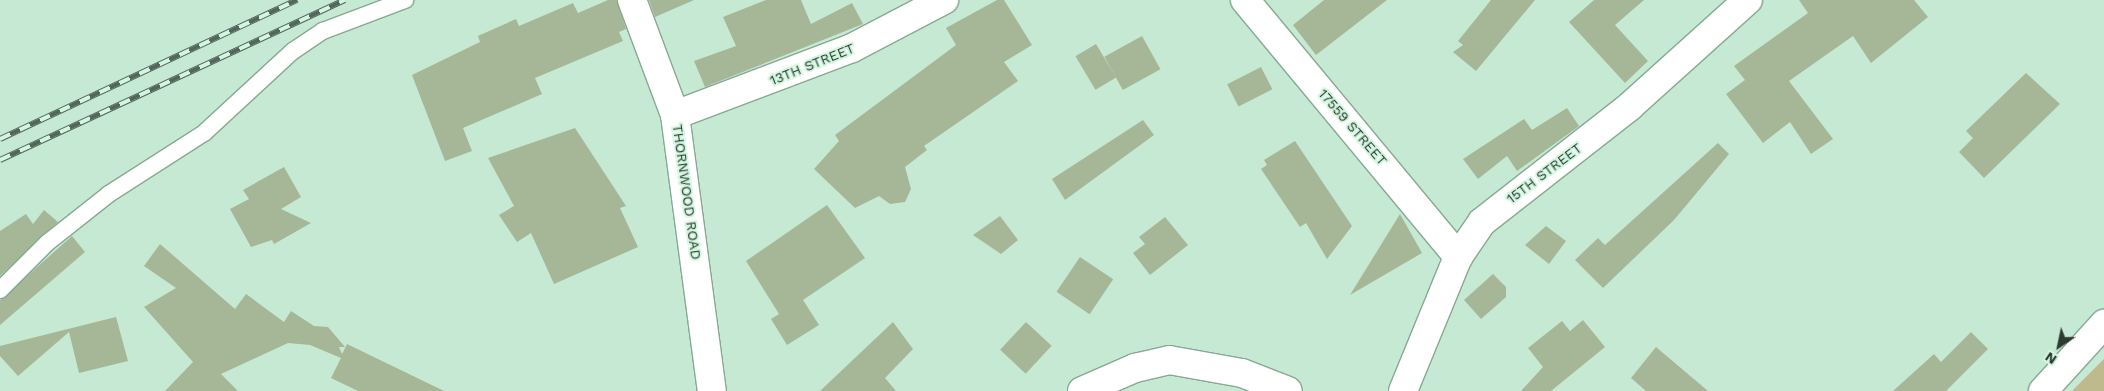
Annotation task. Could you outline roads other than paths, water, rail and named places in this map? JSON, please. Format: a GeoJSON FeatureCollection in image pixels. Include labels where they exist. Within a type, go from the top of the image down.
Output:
{"type":"FeatureCollection","features":[{"type":"Feature","properties":{"kind":"street","name":"THORNWOOD ROAD"},"geometry":{"type":"LineString","coordinates":[[632,0],[675,115],[712,391]]}},
{"type":"Feature","properties":{"kind":"street","name":"13TH STREET"},"geometry":{"type":"LineString","coordinates":[[675,115],[852,48],[944,0]]}},
{"type":"Feature","properties":{"kind":"street","name":"17559 STREET"},"geometry":{"type":"LineString","coordinates":[[1245,0],[1458,257]]}},
{"type":"Feature","properties":{"kind":"street","name":"15TH STREET"},"geometry":{"type":"LineString","coordinates":[[1404,391],[1458,257],[1482,222],[1629,108],[1748,0]]}},
{"type":"Feature","properties":{"kind":"street"},"geometry":{"type":"LineString","coordinates":[[2043,391],[2104,324]]}},
{"type":"Feature","properties":{"kind":"street"},"geometry":{"type":"LineString","coordinates":[[1082,391],[1135,368],[1168,360],[1242,373],[1288,391]]}},
{"type":"Feature","properties":{"kind":"lane"},"geometry":{"type":"LineString","coordinates":[[0,290],[47,243],[109,194],[204,133],[293,51],[323,31],[405,0]]}},
{"type":"Feature","properties":{"kind":"railway"},"geometry":{"type":"LineString","coordinates":[[0,139],[297,0]]}},
{"type":"Feature","properties":{"kind":"railway"},"geometry":{"type":"LineString","coordinates":[[0,160],[345,0]]}}]}
